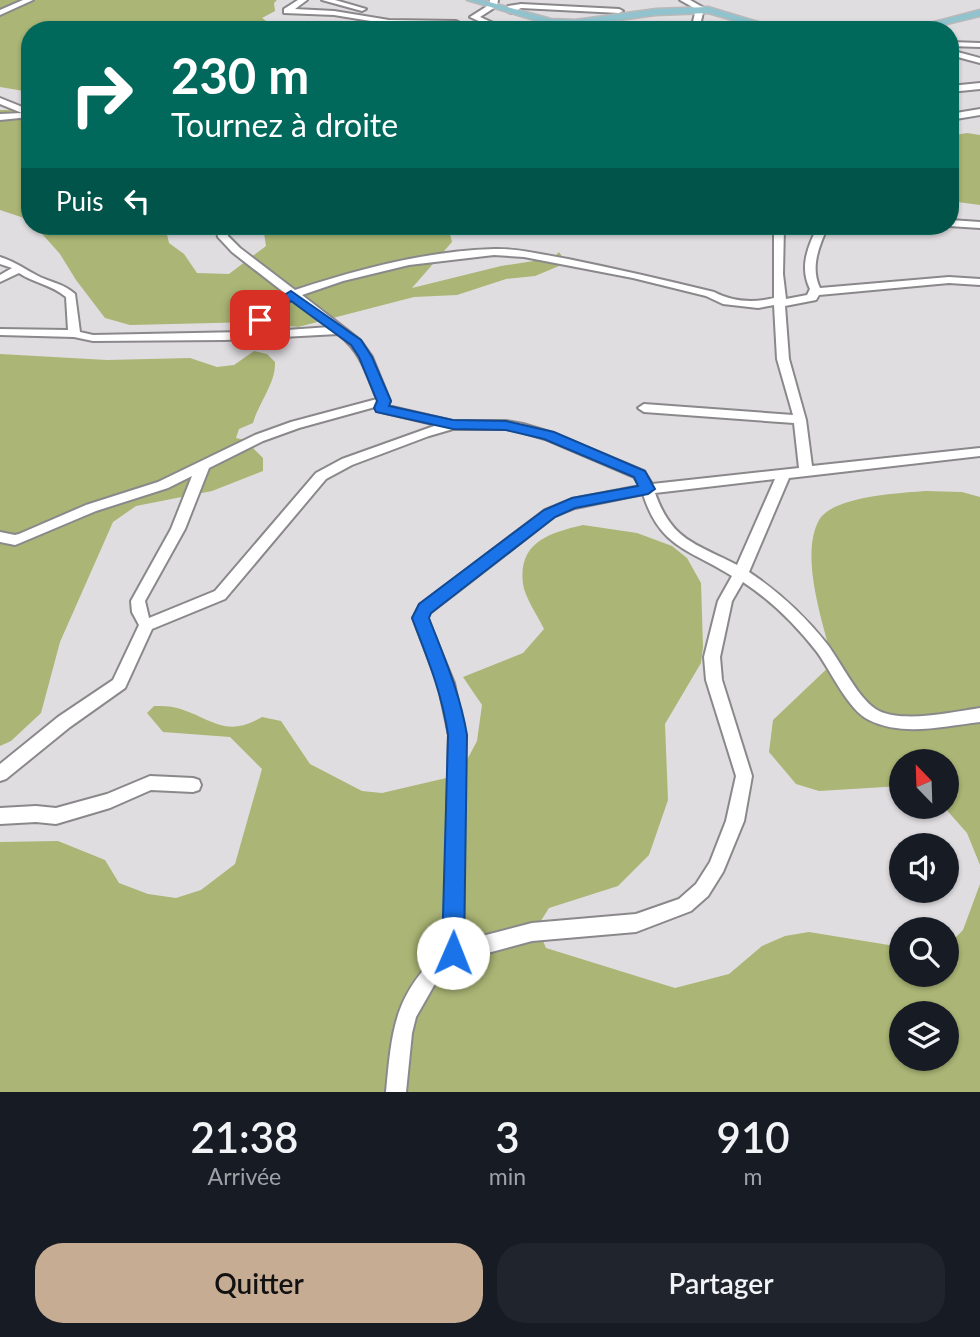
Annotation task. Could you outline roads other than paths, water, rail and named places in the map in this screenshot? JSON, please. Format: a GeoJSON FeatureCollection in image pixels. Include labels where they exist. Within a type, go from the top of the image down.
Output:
{"type":"FeatureCollection","features":[{"type":"Feature","properties":{"kind":"main road"},"geometry":{"type":"LineString","coordinates":[[472,0],[493,3],[544,21]]}},
{"type":"Feature","properties":{"kind":"main road"},"geometry":{"type":"LineString","coordinates":[[579,21],[700,10],[716,11],[750,21]]}},
{"type":"Feature","properties":{"kind":"main road"},"geometry":{"type":"LineString","coordinates":[[947,21],[980,13]]}},
{"type":"Feature","properties":{"kind":"street"},"geometry":{"type":"LineString","coordinates":[[0,13],[29,0]]}},
{"type":"Feature","properties":{"kind":"street"},"geometry":{"type":"LineString","coordinates":[[303,0],[286,11],[334,13],[376,21]]}},
{"type":"Feature","properties":{"kind":"street"},"geometry":{"type":"LineString","coordinates":[[326,0],[388,21]]}},
{"type":"Feature","properties":{"kind":"street"},"geometry":{"type":"LineString","coordinates":[[587,0],[633,15]]}},
{"type":"Feature","properties":{"kind":"street"},"geometry":{"type":"LineString","coordinates":[[684,0],[693,3],[700,10],[695,21]]}},
{"type":"Feature","properties":{"kind":"street"},"geometry":{"type":"LineString","coordinates":[[465,21],[474,18],[493,3]]}},
{"type":"Feature","properties":{"kind":"street"},"geometry":{"type":"LineString","coordinates":[[511,11],[513,7],[522,6],[619,11]]}},
{"type":"Feature","properties":{"kind":"street"},"geometry":{"type":"LineString","coordinates":[[474,18],[482,21]]}},
{"type":"Feature","properties":{"kind":"street"},"geometry":{"type":"LineString","coordinates":[[959,44],[980,45]]}},
{"type":"Feature","properties":{"kind":"street"},"geometry":{"type":"LineString","coordinates":[[959,54],[980,61]]}},
{"type":"Feature","properties":{"kind":"street"},"geometry":{"type":"LineString","coordinates":[[959,88],[980,86]]}},
{"type":"Feature","properties":{"kind":"street"},"geometry":{"type":"LineString","coordinates":[[0,101],[21,110]]}},
{"type":"Feature","properties":{"kind":"street"},"geometry":{"type":"LineString","coordinates":[[959,115],[980,111]]}},
{"type":"Feature","properties":{"kind":"street"},"geometry":{"type":"LineString","coordinates":[[0,117],[21,115]]}},
{"type":"Feature","properties":{"kind":"street"},"geometry":{"type":"LineString","coordinates":[[959,224],[980,225]]}},
{"type":"Feature","properties":{"kind":"street"},"geometry":{"type":"LineString","coordinates":[[222,235],[228,243],[291,295],[342,330],[363,352],[384,401],[381,408],[453,425],[506,425],[548,436],[639,474],[648,489],[648,497],[659,520],[673,535],[741,573],[778,598],[823,646],[862,707],[870,715],[895,723],[980,715]]}},
{"type":"Feature","properties":{"kind":"street"},"geometry":{"type":"LineString","coordinates":[[779,235],[783,359],[800,420],[806,470]]}},
{"type":"Feature","properties":{"kind":"street"},"geometry":{"type":"LineString","coordinates":[[248,335],[271,309],[291,295],[339,279],[409,262],[494,252],[524,254],[633,275],[710,294],[723,301],[758,305],[811,298],[815,290],[809,274],[820,235]]}},
{"type":"Feature","properties":{"kind":"street"},"geometry":{"type":"LineString","coordinates":[[0,260],[20,268],[35,279],[68,291],[71,296],[74,334]]}},
{"type":"Feature","properties":{"kind":"street"},"geometry":{"type":"LineString","coordinates":[[0,279],[20,268]]}},
{"type":"Feature","properties":{"kind":"street"},"geometry":{"type":"LineString","coordinates":[[815,290],[830,292],[949,280],[980,282]]}},
{"type":"Feature","properties":{"kind":"street"},"geometry":{"type":"LineString","coordinates":[[0,332],[74,334],[93,338],[342,330]]}},
{"type":"Feature","properties":{"kind":"street"},"geometry":{"type":"LineString","coordinates":[[0,537],[15,540],[24,537],[91,508],[163,485],[259,438],[295,425],[384,401]]}},
{"type":"Feature","properties":{"kind":"street"},"geometry":{"type":"LineString","coordinates":[[643,408],[800,420]]}},
{"type":"Feature","properties":{"kind":"street"},"geometry":{"type":"LineString","coordinates":[[0,774],[64,722],[119,684],[146,625],[220,595],[321,476],[387,446],[453,425]]}},
{"type":"Feature","properties":{"kind":"street"},"geometry":{"type":"LineString","coordinates":[[453,953],[457,735],[446,682],[420,618],[425,608],[550,513],[572,503],[648,489],[980,452]]}},
{"type":"Feature","properties":{"kind":"street"},"geometry":{"type":"LineString","coordinates":[[146,625],[138,612],[138,601],[178,529],[202,468]]}},
{"type":"Feature","properties":{"kind":"street"},"geometry":{"type":"LineString","coordinates":[[396,1092],[402,1033],[407,1014],[429,975],[453,953],[531,932],[636,923],[685,905],[702,890],[717,866],[735,821],[744,776],[712,669],[712,657],[725,601],[741,573],[785,472]]}},
{"type":"Feature","properties":{"kind":"street"},"geometry":{"type":"LineString","coordinates":[[0,816],[64,814],[110,801],[158,782],[193,785]]}}]}
